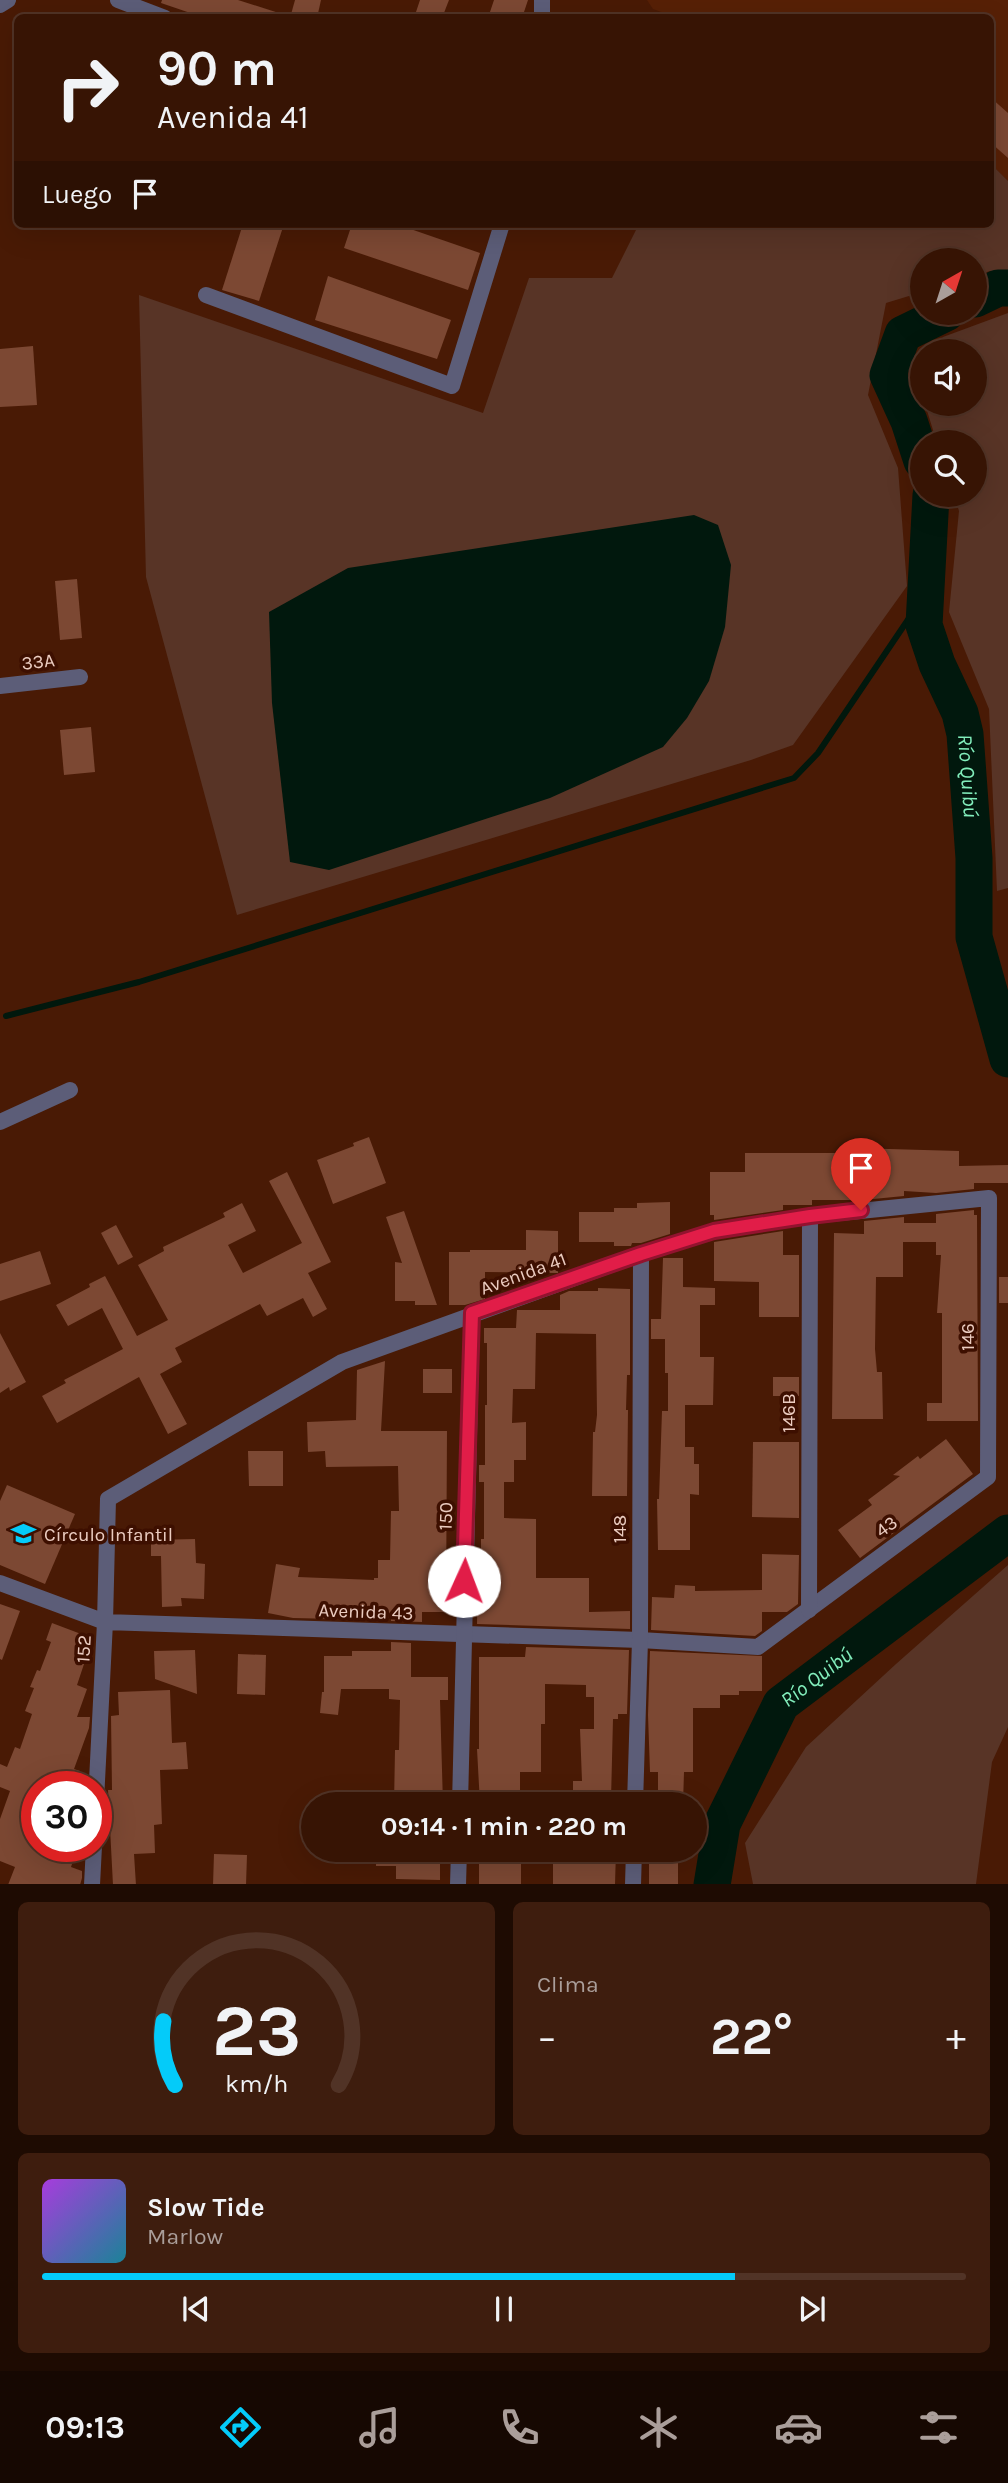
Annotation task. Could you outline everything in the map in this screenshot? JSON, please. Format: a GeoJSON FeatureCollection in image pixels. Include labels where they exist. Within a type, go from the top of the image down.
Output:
{"type":"FeatureCollection","features":[{"type":"Feature","properties":{"kind":"street"},"geometry":{"type":"LineString","coordinates":[[0,5],[8,0]]}},
{"type":"Feature","properties":{"kind":"street"},"geometry":{"type":"LineString","coordinates":[[118,0],[155,14]]}},
{"type":"Feature","properties":{"kind":"street"},"geometry":{"type":"LineString","coordinates":[[206,295],[452,386],[501,228]]}},
{"type":"Feature","properties":{"kind":"street","name":"33A"},"geometry":{"type":"LineString","coordinates":[[0,686],[80,677]]}},
{"type":"Feature","properties":{"kind":"street"},"geometry":{"type":"LineString","coordinates":[[0,1122],[70,1090]]}},
{"type":"Feature","properties":{"kind":"street","name":"Avenida 41"},"geometry":{"type":"LineString","coordinates":[[108,1499],[342,1363],[472,1313],[641,1254],[714,1231],[810,1216],[989,1198]]}},
{"type":"Feature","properties":{"kind":"street","name":"146"},"geometry":{"type":"LineString","coordinates":[[988,1477],[989,1198]]}},
{"type":"Feature","properties":{"kind":"street","name":"146B"},"geometry":{"type":"LineString","coordinates":[[809,1610],[810,1216]]}},
{"type":"Feature","properties":{"kind":"street","name":"148"},"geometry":{"type":"LineString","coordinates":[[635,1792],[641,1254]]}},
{"type":"Feature","properties":{"kind":"street","name":"150"},"geometry":{"type":"LineString","coordinates":[[460,1792],[472,1313]]}},
{"type":"Feature","properties":{"kind":"street","name":"43"},"geometry":{"type":"LineString","coordinates":[[809,1610],[988,1477]]}},
{"type":"Feature","properties":{"kind":"street","name":"152"},"geometry":{"type":"LineString","coordinates":[[98,1771],[108,1499]]}},
{"type":"Feature","properties":{"kind":"street","name":"Avenida 43"},"geometry":{"type":"LineString","coordinates":[[0,1583],[105,1622],[639,1640],[758,1647],[809,1610]]}},
{"type":"Feature","properties":{"kind":"street"},"geometry":{"type":"LineString","coordinates":[[92,1884],[93,1862]]}},
{"type":"Feature","properties":{"kind":"street"},"geometry":{"type":"LineString","coordinates":[[458,1884],[459,1862]]}},
{"type":"Feature","properties":{"kind":"street"},"geometry":{"type":"LineString","coordinates":[[633,1884],[634,1862]]}},
{"type":"Feature","properties":{"kind":"shaded area"},"geometry":{"type":"Polygon","coordinates":[[[647,0],[1008,0],[1008,181],[994,167],[994,14],[667,14],[653,9],[647,0]]]}},
{"type":"Feature","properties":{"kind":"shaded area"},"geometry":{"type":"Polygon","coordinates":[[[994,167],[1008,181],[1008,273],[987,272],[987,248],[910,248],[910,296],[886,303],[868,395],[898,468],[907,586],[793,745],[237,915],[146,577],[139,295],[483,413],[529,278],[612,278],[637,228],[994,228],[994,167]]]}},
{"type":"Feature","properties":{"kind":"shaded area"},"geometry":{"type":"Polygon","coordinates":[[[1008,313],[1008,888],[997,891],[989,709],[949,612],[958,507],[987,507],[987,430],[933,430],[929,416],[987,416],[987,339],[942,339],[973,326],[987,326],[987,321],[1008,313]]]}},
{"type":"Feature","properties":{"kind":"shaded area"},"geometry":{"type":"Polygon","coordinates":[[[694,515],[718,525],[731,565],[725,627],[709,681],[687,718],[663,747],[550,798],[329,870],[290,862],[272,703],[269,612],[348,568],[694,515]]]}},
{"type":"Feature","properties":{"kind":"shaded area"},"geometry":{"type":"Polygon","coordinates":[[[1008,1565],[1008,1727],[992,1762],[976,1884],[753,1884],[745,1843],[806,1747],[1008,1565]]]}},
{"type":"Feature","properties":{"kind":"building"},"geometry":{"type":"Polygon","coordinates":[[[162,0],[238,0],[282,14],[193,14],[161,3],[162,0]]]}},
{"type":"Feature","properties":{"kind":"building"},"geometry":{"type":"Polygon","coordinates":[[[295,0],[321,0],[318,14],[291,14],[295,0]]]}},
{"type":"Feature","properties":{"kind":"building"},"geometry":{"type":"Polygon","coordinates":[[[420,0],[449,0],[444,14],[415,14],[420,0]]]}},
{"type":"Feature","properties":{"kind":"building"},"geometry":{"type":"Polygon","coordinates":[[[494,0],[528,0],[523,14],[489,14],[494,0]]]}},
{"type":"Feature","properties":{"kind":"building"},"geometry":{"type":"Polygon","coordinates":[[[994,101],[1008,113],[1008,158],[994,146],[994,101]]]}},
{"type":"Feature","properties":{"kind":"building"},"geometry":{"type":"Polygon","coordinates":[[[242,228],[283,228],[259,301],[222,290],[242,228]]]}},
{"type":"Feature","properties":{"kind":"building"},"geometry":{"type":"Polygon","coordinates":[[[351,228],[408,228],[480,253],[468,290],[344,248],[351,228]]]}},
{"type":"Feature","properties":{"kind":"building"},"geometry":{"type":"Polygon","coordinates":[[[328,276],[451,320],[437,359],[315,320],[328,276]]]}},
{"type":"Feature","properties":{"kind":"building"},"geometry":{"type":"Polygon","coordinates":[[[33,346],[37,405],[0,407],[0,349],[33,346]]]}},
{"type":"Feature","properties":{"kind":"building"},"geometry":{"type":"Polygon","coordinates":[[[77,579],[82,638],[60,640],[55,581],[77,579]]]}},
{"type":"Feature","properties":{"kind":"building"},"geometry":{"type":"Polygon","coordinates":[[[91,727],[95,772],[64,775],[60,730],[91,727]]]}},
{"type":"Feature","properties":{"kind":"building"},"geometry":{"type":"Polygon","coordinates":[[[369,1137],[386,1183],[333,1204],[317,1160],[354,1146],[353,1143],[369,1137]]]}},
{"type":"Feature","properties":{"kind":"building"},"geometry":{"type":"Polygon","coordinates":[[[854,1148],[959,1151],[959,1166],[1008,1165],[1008,1183],[974,1183],[974,1189],[936,1193],[904,1191],[904,1196],[863,1200],[812,1200],[812,1205],[783,1205],[783,1210],[714,1220],[714,1215],[710,1215],[710,1172],[745,1172],[745,1153],[854,1153],[854,1148]]]}},
{"type":"Feature","properties":{"kind":"building"},"geometry":{"type":"Polygon","coordinates":[[[287,1172],[331,1262],[308,1273],[327,1309],[313,1317],[303,1298],[267,1316],[260,1304],[175,1348],[182,1362],[160,1374],[187,1424],[168,1434],[139,1377],[57,1423],[42,1396],[66,1383],[64,1380],[123,1349],[102,1308],[68,1326],[56,1305],[105,1276],[137,1336],[168,1320],[138,1265],[164,1251],[163,1247],[225,1217],[223,1213],[242,1203],[256,1231],[228,1245],[243,1273],[302,1243],[269,1181],[287,1172]]]}},
{"type":"Feature","properties":{"kind":"building"},"geometry":{"type":"Polygon","coordinates":[[[670,1202],[670,1234],[632,1243],[631,1246],[614,1246],[614,1242],[579,1242],[579,1212],[614,1212],[614,1208],[637,1208],[637,1203],[670,1202]]]}},
{"type":"Feature","properties":{"kind":"building"},"geometry":{"type":"Polygon","coordinates":[[[974,1210],[974,1215],[977,1215],[978,1421],[927,1421],[927,1403],[942,1403],[942,1313],[937,1313],[941,1255],[936,1255],[936,1242],[903,1242],[903,1277],[876,1277],[875,1349],[877,1372],[882,1372],[883,1419],[832,1419],[834,1233],[864,1234],[864,1221],[904,1217],[904,1223],[936,1223],[936,1214],[974,1210]]]}},
{"type":"Feature","properties":{"kind":"building"},"geometry":{"type":"Polygon","coordinates":[[[404,1211],[437,1305],[395,1301],[395,1262],[402,1263],[386,1217],[404,1211]]]}},
{"type":"Feature","properties":{"kind":"building"},"geometry":{"type":"Polygon","coordinates":[[[116,1225],[133,1257],[118,1265],[101,1233],[116,1225]]]}},
{"type":"Feature","properties":{"kind":"building"},"geometry":{"type":"Polygon","coordinates":[[[526,1230],[558,1231],[558,1273],[485,1272],[485,1299],[465,1305],[449,1305],[449,1252],[526,1250],[526,1230]]]}},
{"type":"Feature","properties":{"kind":"building"},"geometry":{"type":"Polygon","coordinates":[[[783,1231],[783,1255],[799,1255],[799,1317],[759,1317],[759,1282],[714,1281],[714,1242],[783,1231]]]}},
{"type":"Feature","properties":{"kind":"building"},"geometry":{"type":"Polygon","coordinates":[[[40,1251],[51,1284],[0,1301],[0,1264],[40,1251]]]}},
{"type":"Feature","properties":{"kind":"building"},"geometry":{"type":"Polygon","coordinates":[[[663,1258],[683,1258],[683,1287],[715,1288],[715,1305],[700,1305],[700,1357],[714,1357],[713,1405],[685,1405],[685,1447],[694,1447],[694,1464],[699,1464],[699,1495],[690,1494],[690,1550],[658,1550],[657,1499],[662,1411],[668,1411],[668,1373],[665,1373],[665,1339],[651,1339],[651,1319],[661,1319],[663,1258]]]}},
{"type":"Feature","properties":{"kind":"building"},"geometry":{"type":"Polygon","coordinates":[[[999,1277],[1008,1277],[1008,1303],[999,1303],[999,1277]]]}},
{"type":"Feature","properties":{"kind":"building"},"geometry":{"type":"Polygon","coordinates":[[[598,1288],[630,1289],[630,1375],[627,1375],[626,1410],[627,1496],[592,1496],[593,1432],[597,1415],[596,1334],[536,1333],[535,1389],[513,1389],[512,1423],[526,1422],[526,1460],[514,1460],[514,1482],[504,1482],[504,1518],[536,1519],[536,1578],[589,1578],[589,1612],[630,1611],[630,1629],[477,1624],[478,1557],[481,1557],[481,1539],[484,1539],[484,1482],[479,1482],[479,1465],[485,1465],[487,1343],[484,1343],[484,1328],[516,1328],[517,1310],[560,1310],[560,1295],[569,1291],[598,1291],[598,1288]]]}},
{"type":"Feature","properties":{"kind":"building"},"geometry":{"type":"Polygon","coordinates":[[[0,1333],[26,1382],[0,1393],[0,1333]]]}},
{"type":"Feature","properties":{"kind":"building"},"geometry":{"type":"Polygon","coordinates":[[[385,1361],[381,1431],[447,1431],[446,1612],[422,1612],[422,1622],[391,1621],[391,1618],[374,1617],[293,1618],[268,1613],[276,1564],[300,1568],[298,1577],[374,1580],[378,1578],[378,1560],[390,1560],[391,1511],[399,1511],[398,1466],[326,1467],[325,1451],[308,1452],[307,1422],[356,1420],[357,1370],[385,1361]]]}},
{"type":"Feature","properties":{"kind":"building"},"geometry":{"type":"Polygon","coordinates":[[[423,1369],[452,1369],[452,1393],[423,1393],[423,1369]]]}},
{"type":"Feature","properties":{"kind":"building"},"geometry":{"type":"Polygon","coordinates":[[[773,1377],[799,1377],[799,1396],[773,1396],[773,1377]]]}},
{"type":"Feature","properties":{"kind":"building"},"geometry":{"type":"Polygon","coordinates":[[[946,1439],[973,1474],[860,1558],[838,1530],[872,1505],[868,1500],[900,1476],[893,1475],[946,1439]]]}},
{"type":"Feature","properties":{"kind":"building"},"geometry":{"type":"Polygon","coordinates":[[[753,1442],[799,1442],[799,1518],[752,1517],[753,1442]]]}},
{"type":"Feature","properties":{"kind":"building"},"geometry":{"type":"Polygon","coordinates":[[[248,1451],[283,1451],[283,1486],[249,1486],[248,1451]]]}},
{"type":"Feature","properties":{"kind":"building"},"geometry":{"type":"Polygon","coordinates":[[[7,1485],[75,1514],[45,1584],[0,1565],[0,1501],[7,1485]]]}},
{"type":"Feature","properties":{"kind":"building"},"geometry":{"type":"Polygon","coordinates":[[[195,1539],[196,1563],[205,1564],[204,1599],[181,1598],[182,1606],[162,1607],[161,1556],[151,1556],[151,1540],[195,1539]]]}},
{"type":"Feature","properties":{"kind":"building"},"geometry":{"type":"Polygon","coordinates":[[[762,1554],[799,1555],[798,1604],[787,1612],[762,1612],[762,1631],[755,1636],[651,1630],[652,1597],[674,1598],[675,1585],[695,1586],[695,1591],[762,1590],[762,1554]]]}},
{"type":"Feature","properties":{"kind":"building"},"geometry":{"type":"Polygon","coordinates":[[[0,1604],[20,1611],[2,1660],[0,1659],[0,1604]]]}},
{"type":"Feature","properties":{"kind":"building"},"geometry":{"type":"Polygon","coordinates":[[[52,1623],[89,1637],[89,1649],[77,1685],[87,1689],[77,1717],[90,1717],[89,1728],[74,1769],[80,1771],[21,1771],[21,1862],[73,1862],[71,1867],[82,1871],[82,1878],[80,1884],[8,1884],[15,1867],[0,1861],[0,1819],[10,1791],[0,1787],[0,1764],[7,1767],[15,1747],[20,1749],[32,1714],[25,1711],[34,1688],[30,1687],[37,1670],[40,1671],[51,1642],[46,1640],[52,1623]]]}},
{"type":"Feature","properties":{"kind":"building"},"geometry":{"type":"Polygon","coordinates":[[[391,1642],[411,1643],[411,1677],[448,1677],[448,1700],[440,1700],[443,1792],[394,1792],[395,1750],[399,1750],[400,1700],[389,1699],[389,1689],[341,1689],[338,1715],[320,1713],[324,1692],[324,1656],[352,1656],[352,1651],[391,1651],[391,1642]]]}},
{"type":"Feature","properties":{"kind":"building"},"geometry":{"type":"Polygon","coordinates":[[[526,1647],[629,1650],[627,1714],[618,1714],[618,1719],[613,1719],[611,1792],[573,1792],[573,1781],[582,1781],[580,1729],[594,1729],[594,1697],[586,1697],[586,1685],[545,1684],[545,1724],[541,1724],[541,1772],[520,1772],[520,1792],[479,1792],[477,1749],[479,1657],[525,1657],[526,1647]]]}},
{"type":"Feature","properties":{"kind":"building"},"geometry":{"type":"Polygon","coordinates":[[[195,1650],[197,1694],[155,1679],[154,1651],[195,1650]]]}},
{"type":"Feature","properties":{"kind":"building"},"geometry":{"type":"Polygon","coordinates":[[[650,1651],[762,1656],[762,1691],[739,1691],[739,1695],[720,1695],[720,1708],[693,1708],[693,1772],[684,1772],[683,1792],[658,1792],[658,1772],[650,1772],[650,1651]]]}},
{"type":"Feature","properties":{"kind":"building"},"geometry":{"type":"Polygon","coordinates":[[[238,1654],[266,1655],[265,1695],[237,1694],[238,1654]]]}},
{"type":"Feature","properties":{"kind":"building"},"geometry":{"type":"Polygon","coordinates":[[[170,1690],[172,1743],[186,1742],[188,1769],[160,1770],[162,1824],[154,1825],[155,1853],[134,1854],[136,1884],[113,1884],[111,1716],[119,1715],[118,1692],[170,1690]]]}},
{"type":"Feature","properties":{"kind":"building"},"geometry":{"type":"Polygon","coordinates":[[[214,1854],[247,1855],[246,1884],[213,1884],[214,1854]]]}},
{"type":"Feature","properties":{"kind":"building"},"geometry":{"type":"Polygon","coordinates":[[[376,1862],[440,1862],[440,1880],[396,1879],[396,1866],[376,1866],[376,1862]]]}},
{"type":"Feature","properties":{"kind":"building"},"geometry":{"type":"Polygon","coordinates":[[[479,1862],[521,1862],[521,1884],[479,1884],[479,1862]]]}},
{"type":"Feature","properties":{"kind":"building"},"geometry":{"type":"Polygon","coordinates":[[[553,1862],[616,1862],[615,1884],[553,1884],[553,1862]]]}},
{"type":"Feature","properties":{"kind":"building"},"geometry":{"type":"Polygon","coordinates":[[[649,1862],[678,1862],[678,1884],[649,1884],[649,1862]]]}},
{"type":"Feature","properties":{"kind":"waterway","name":"Río Quibú"},"geometry":{"type":"LineString","coordinates":[[987,293],[998,288],[1008,288]]}},
{"type":"Feature","properties":{"kind":"waterway","name":"Río Quibú"},"geometry":{"type":"LineString","coordinates":[[912,430],[888,375],[903,334],[919,326]]}},
{"type":"Feature","properties":{"kind":"waterway","name":"Río Quibú"},"geometry":{"type":"LineString","coordinates":[[930,507],[924,625],[937,664],[960,713],[965,734],[974,858],[974,937],[1008,1059]]}},
{"type":"Feature","properties":{"kind":"waterway"},"geometry":{"type":"LineString","coordinates":[[6,1016],[139,982],[794,778],[818,753],[926,593]]}},
{"type":"Feature","properties":{"kind":"waterway","name":"Río Quibú"},"geometry":{"type":"LineString","coordinates":[[712,1884],[722,1824],[781,1704],[1008,1533]]}},
{"type":"Feature","properties":{"kind":"place","name":"Círculo Infantil"},"geometry":{"type":"Point","coordinates":[24,1534]}},
{"type":"Feature","properties":{"kind":"route"},"geometry":{"type":"LineString","coordinates":[[464,1581],[472,1313],[714,1231],[861,1210]]}}]}
